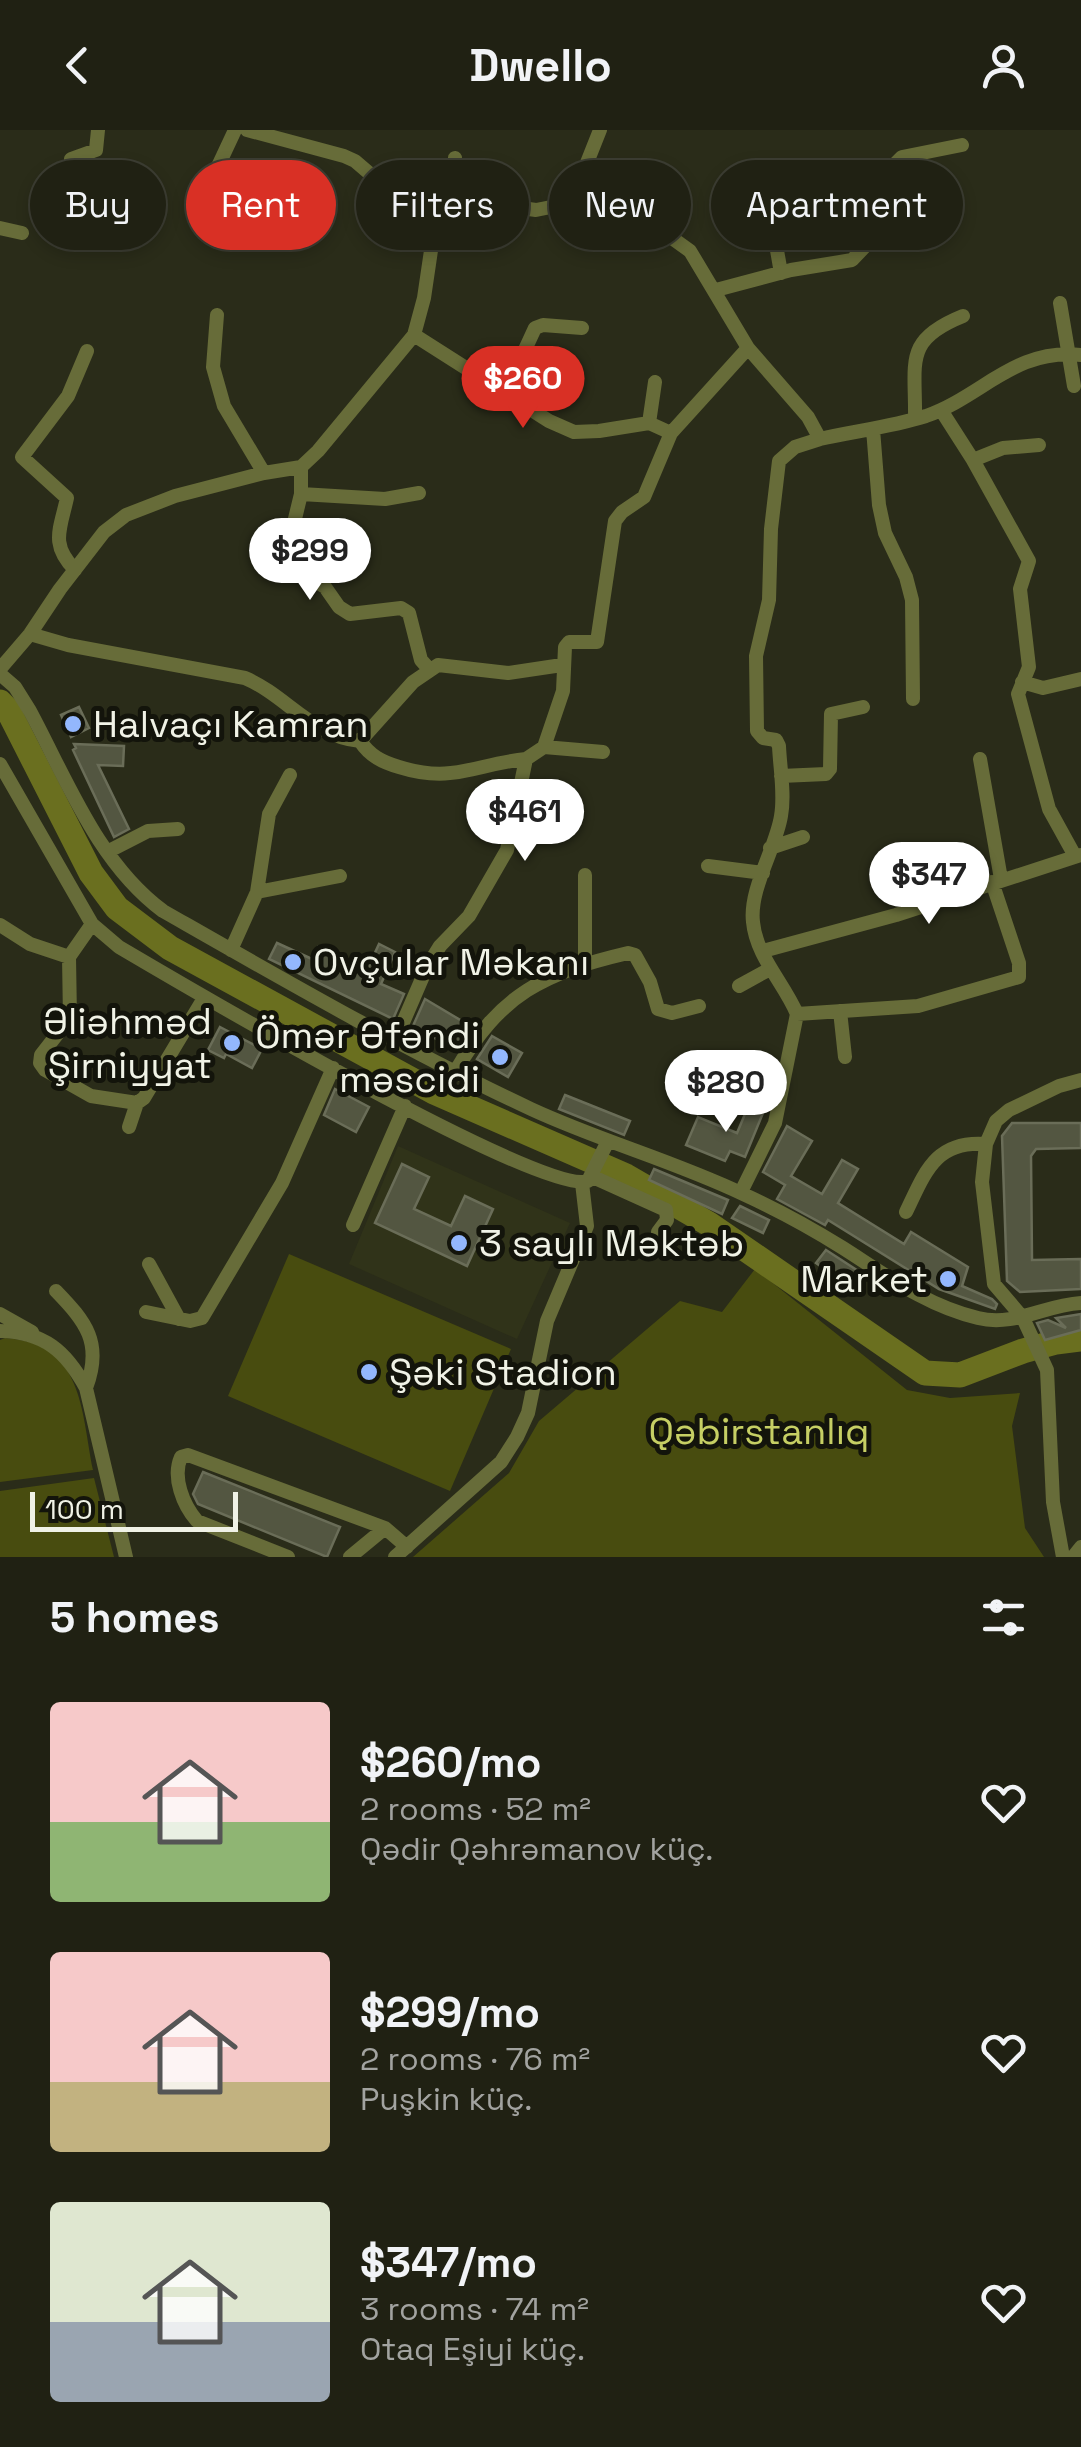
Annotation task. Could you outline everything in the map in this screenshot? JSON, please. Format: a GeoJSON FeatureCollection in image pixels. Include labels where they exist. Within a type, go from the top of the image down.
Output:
{"type":"FeatureCollection","features":[{"type":"Feature","properties":{"kind":"street"},"geometry":{"type":"LineString","coordinates":[[71,160],[96,150],[98,130]]}},
{"type":"Feature","properties":{"kind":"street"},"geometry":{"type":"LineString","coordinates":[[221,160],[235,130]]}},
{"type":"Feature","properties":{"kind":"street"},"geometry":{"type":"LineString","coordinates":[[247,130],[356,162]]}},
{"type":"Feature","properties":{"kind":"street"},"geometry":{"type":"LineString","coordinates":[[588,160],[600,130]]}},
{"type":"Feature","properties":{"kind":"street"},"geometry":{"type":"LineString","coordinates":[[716,290],[852,260],[886,217],[894,197],[896,162],[962,145]]}},
{"type":"Feature","properties":{"kind":"street"},"geometry":{"type":"LineString","coordinates":[[0,228],[22,233]]}},
{"type":"Feature","properties":{"kind":"street"},"geometry":{"type":"LineString","coordinates":[[434,250],[414,335],[301,467],[175,496],[126,515],[104,532],[0,671],[30,710],[106,852],[123,876],[150,901],[395,1041],[605,1148],[741,1192],[799,1222],[924,1298],[974,1317],[1008,1321],[1081,1303]]}},
{"type":"Feature","properties":{"kind":"street"},"geometry":{"type":"LineString","coordinates":[[689,250],[748,348],[808,418],[820,439]]}},
{"type":"Feature","properties":{"kind":"street"},"geometry":{"type":"LineString","coordinates":[[777,250],[781,273]]}},
{"type":"Feature","properties":{"kind":"street"},"geometry":{"type":"LineString","coordinates":[[1060,303],[1074,354],[1074,386]]}},
{"type":"Feature","properties":{"kind":"street"},"geometry":{"type":"LineString","coordinates":[[216,316],[213,368],[224,406],[264,473]]}},
{"type":"Feature","properties":{"kind":"street"},"geometry":{"type":"LineString","coordinates":[[915,419],[916,354],[920,342],[938,326],[963,316]]}},
{"type":"Feature","properties":{"kind":"street"},"geometry":{"type":"LineString","coordinates":[[505,393],[535,328],[582,328]]}},
{"type":"Feature","properties":{"kind":"street"},"geometry":{"type":"LineString","coordinates":[[414,335],[549,421],[574,432],[649,423],[672,432]]}},
{"type":"Feature","properties":{"kind":"street"},"geometry":{"type":"LineString","coordinates":[[544,748],[563,690],[565,647],[569,642],[598,642],[616,521],[644,497],[672,432],[748,348]]}},
{"type":"Feature","properties":{"kind":"street"},"geometry":{"type":"LineString","coordinates":[[75,570],[57,542],[67,498],[22,456],[68,396],[87,352]]}},
{"type":"Feature","properties":{"kind":"street"},"geometry":{"type":"LineString","coordinates":[[741,1192],[775,1124],[797,1014],[770,969],[752,917],[782,815],[776,740],[763,738],[757,731],[756,656],[770,600],[777,471],[786,454],[820,439],[915,419],[940,410],[1020,363],[1043,355],[1074,354]]}},
{"type":"Feature","properties":{"kind":"street"},"geometry":{"type":"LineString","coordinates":[[649,423],[655,382]]}},
{"type":"Feature","properties":{"kind":"street"},"geometry":{"type":"LineString","coordinates":[[763,951],[896,914],[1078,855],[1049,809],[1018,694],[1029,667],[1020,589],[1030,561],[940,410]]}},
{"type":"Feature","properties":{"kind":"street"},"geometry":{"type":"LineString","coordinates":[[873,428],[885,533],[906,577],[912,600],[913,699]]}},
{"type":"Feature","properties":{"kind":"street"},"geometry":{"type":"LineString","coordinates":[[973,460],[1003,448],[1039,445]]}},
{"type":"Feature","properties":{"kind":"street"},"geometry":{"type":"LineString","coordinates":[[301,467],[302,494],[292,531],[293,559],[304,574],[326,587],[350,614],[401,608],[410,613],[421,660],[430,669]]}},
{"type":"Feature","properties":{"kind":"street"},"geometry":{"type":"LineString","coordinates":[[302,494],[371,500],[420,492]]}},
{"type":"Feature","properties":{"kind":"street"},"geometry":{"type":"LineString","coordinates":[[30,634],[68,645],[244,678],[261,685],[327,734],[360,741],[368,754],[422,774],[442,776],[526,759],[544,748],[603,752]]}},
{"type":"Feature","properties":{"kind":"street"},"geometry":{"type":"LineString","coordinates":[[360,741],[413,682],[430,669],[445,664],[508,672],[562,665]]}},
{"type":"Feature","properties":{"kind":"street"},"geometry":{"type":"LineString","coordinates":[[1022,682],[1043,688],[1081,680]]}},
{"type":"Feature","properties":{"kind":"street"},"geometry":{"type":"LineString","coordinates":[[781,776],[826,774],[830,769],[830,714],[864,707]]}},
{"type":"Feature","properties":{"kind":"street"},"geometry":{"type":"LineString","coordinates":[[395,1041],[427,967],[440,946],[469,916],[507,850],[526,759]]}},
{"type":"Feature","properties":{"kind":"street"},"geometry":{"type":"LineString","coordinates":[[797,1014],[918,1006],[1020,977],[997,881],[980,759]]}},
{"type":"Feature","properties":{"kind":"street"},"geometry":{"type":"LineString","coordinates":[[0,764],[92,924],[119,947],[204,998],[506,1157],[566,1182],[588,1180],[666,1210],[666,1220],[658,1232]]}},
{"type":"Feature","properties":{"kind":"street"},"geometry":{"type":"LineString","coordinates":[[231,950],[257,892],[265,826],[290,775]]}},
{"type":"Feature","properties":{"kind":"street"},"geometry":{"type":"LineString","coordinates":[[106,852],[148,832],[178,829]]}},
{"type":"Feature","properties":{"kind":"street"},"geometry":{"type":"LineString","coordinates":[[770,848],[804,837]]}},
{"type":"Feature","properties":{"kind":"street"},"geometry":{"type":"LineString","coordinates":[[708,866],[763,873]]}},
{"type":"Feature","properties":{"kind":"street"},"geometry":{"type":"LineString","coordinates":[[257,892],[340,876]]}},
{"type":"Feature","properties":{"kind":"street"},"geometry":{"type":"LineString","coordinates":[[585,876],[585,963]]}},
{"type":"Feature","properties":{"kind":"street"},"geometry":{"type":"LineString","coordinates":[[0,924],[30,944],[69,957]]}},
{"type":"Feature","properties":{"kind":"street"},"geometry":{"type":"LineString","coordinates":[[92,924],[69,957],[70,1018],[40,1063],[44,1070],[91,1096],[138,1103]]}},
{"type":"Feature","properties":{"kind":"street"},"geometry":{"type":"LineString","coordinates":[[455,1072],[476,1034],[492,1018],[549,976],[585,963],[635,955],[650,982],[658,1009],[672,1013],[699,1006]]}},
{"type":"Feature","properties":{"kind":"street"},"geometry":{"type":"LineString","coordinates":[[739,986],[770,969]]}},
{"type":"Feature","properties":{"kind":"street"},"geometry":{"type":"LineString","coordinates":[[128,1127],[138,1103],[204,998]]}},
{"type":"Feature","properties":{"kind":"street"},"geometry":{"type":"LineString","coordinates":[[840,1012],[845,1057]]}},
{"type":"Feature","properties":{"kind":"street"},"geometry":{"type":"LineString","coordinates":[[146,1312],[197,1321],[202,1318],[282,1183],[333,1068]]}},
{"type":"Feature","properties":{"kind":"street"},"geometry":{"type":"LineString","coordinates":[[1063,1557],[1055,1526],[1050,1383],[1024,1318],[994,1284],[982,1182],[986,1144],[996,1121],[1008,1110],[1081,1080]]}},
{"type":"Feature","properties":{"kind":"street"},"geometry":{"type":"LineString","coordinates":[[352,1225],[405,1106]]}},
{"type":"Feature","properties":{"kind":"street"},"geometry":{"type":"LineString","coordinates":[[906,1212],[934,1160],[955,1146],[986,1144]]}},
{"type":"Feature","properties":{"kind":"street"},"geometry":{"type":"LineString","coordinates":[[288,1557],[197,1521],[188,1510],[176,1470],[180,1457],[188,1455],[384,1528],[401,1552],[502,1462],[518,1437],[528,1414],[547,1321],[587,1226],[588,1180],[605,1148]]}},
{"type":"Feature","properties":{"kind":"street"},"geometry":{"type":"LineString","coordinates":[[149,1264],[179,1318]]}},
{"type":"Feature","properties":{"kind":"street"},"geometry":{"type":"LineString","coordinates":[[56,1292],[84,1321],[93,1362],[86,1388]]}},
{"type":"Feature","properties":{"kind":"street"},"geometry":{"type":"LineString","coordinates":[[0,1314],[55,1346],[73,1363],[86,1388],[126,1557]]}},
{"type":"Feature","properties":{"kind":"street"},"geometry":{"type":"LineString","coordinates":[[0,1331],[37,1335]]}},
{"type":"Feature","properties":{"kind":"street"},"geometry":{"type":"LineString","coordinates":[[350,1557],[384,1528]]}},
{"type":"Feature","properties":{"kind":"street"},"geometry":{"type":"LineString","coordinates":[[1074,1557],[1081,1547]]}},
{"type":"Feature","properties":{"kind":"shaded area","name":"3 saylı Məktəb"},"geometry":{"type":"Polygon","coordinates":[[[398,1146],[570,1223],[517,1339],[349,1264],[398,1146]]]}},
{"type":"Feature","properties":{"kind":"green space","name":"Şəki Stadion"},"geometry":{"type":"Polygon","coordinates":[[[289,1254],[511,1349],[450,1491],[228,1396],[289,1254]]]}},
{"type":"Feature","properties":{"kind":"green space","name":"Qəbirstanlıq"},"geometry":{"type":"Polygon","coordinates":[[[755,1269],[907,1390],[950,1398],[1020,1393],[1012,1426],[1025,1528],[1044,1557],[413,1557],[509,1473],[539,1421],[680,1301],[722,1312],[755,1269]]]}},
{"type":"Feature","properties":{"kind":"green space"},"geometry":{"type":"Polygon","coordinates":[[[5,1338],[50,1352],[64,1366],[80,1403],[93,1470],[0,1482],[0,1340],[5,1338]]]}},
{"type":"Feature","properties":{"kind":"green space"},"geometry":{"type":"Polygon","coordinates":[[[94,1478],[114,1557],[0,1557],[0,1491],[94,1478]]]}},
{"type":"Feature","properties":{"kind":"building"},"geometry":{"type":"Polygon","coordinates":[[[79,707],[89,728],[71,737],[61,715],[79,707]]]}},
{"type":"Feature","properties":{"kind":"building"},"geometry":{"type":"Polygon","coordinates":[[[74,744],[124,746],[123,766],[98,765],[129,829],[114,837],[73,750],[74,744]]]}},
{"type":"Feature","properties":{"kind":"building"},"geometry":{"type":"Polygon","coordinates":[[[277,943],[312,959],[318,947],[367,970],[379,944],[395,952],[381,984],[404,994],[393,1019],[269,959],[277,943]]]}},
{"type":"Feature","properties":{"kind":"building"},"geometry":{"type":"Polygon","coordinates":[[[425,999],[472,1027],[456,1050],[413,1026],[425,999]]]}},
{"type":"Feature","properties":{"kind":"building"},"geometry":{"type":"Polygon","coordinates":[[[220,1027],[262,1049],[252,1068],[226,1054],[224,1058],[208,1050],[220,1027]]]}},
{"type":"Feature","properties":{"kind":"building"},"geometry":{"type":"Polygon","coordinates":[[[492,1036],[522,1053],[508,1077],[477,1059],[492,1036]]]}},
{"type":"Feature","properties":{"kind":"building"},"geometry":{"type":"Polygon","coordinates":[[[335,1089],[369,1107],[356,1132],[324,1115],[335,1089]]]}},
{"type":"Feature","properties":{"kind":"building"},"geometry":{"type":"Polygon","coordinates":[[[565,1095],[630,1121],[624,1135],[559,1109],[565,1095]]]}},
{"type":"Feature","properties":{"kind":"building"},"geometry":{"type":"Polygon","coordinates":[[[750,1102],[765,1108],[745,1157],[730,1151],[725,1161],[686,1145],[698,1117],[737,1133],[750,1102]]]}},
{"type":"Feature","properties":{"kind":"building"},"geometry":{"type":"Polygon","coordinates":[[[1012,1123],[1081,1123],[1081,1148],[1036,1149],[1031,1156],[1032,1260],[1081,1259],[1081,1289],[1020,1292],[1007,1281],[1002,1136],[1012,1123]]]}},
{"type":"Feature","properties":{"kind":"building"},"geometry":{"type":"Polygon","coordinates":[[[787,1126],[812,1141],[791,1176],[822,1194],[842,1160],[858,1169],[838,1203],[904,1244],[911,1232],[968,1267],[962,1286],[992,1299],[997,1304],[995,1309],[939,1289],[828,1220],[825,1225],[777,1199],[785,1185],[763,1172],[787,1126]]]}},
{"type":"Feature","properties":{"kind":"building"},"geometry":{"type":"Polygon","coordinates":[[[402,1164],[429,1177],[414,1209],[451,1226],[465,1196],[493,1209],[467,1266],[375,1223],[402,1164]]]}},
{"type":"Feature","properties":{"kind":"building"},"geometry":{"type":"Polygon","coordinates":[[[654,1169],[728,1200],[722,1214],[649,1180],[654,1169]]]}},
{"type":"Feature","properties":{"kind":"building"},"geometry":{"type":"Polygon","coordinates":[[[740,1206],[769,1220],[763,1233],[732,1218],[740,1206]]]}},
{"type":"Feature","properties":{"kind":"building"},"geometry":{"type":"Polygon","coordinates":[[[826,1250],[866,1276],[855,1291],[816,1263],[826,1250]]]}},
{"type":"Feature","properties":{"kind":"building"},"geometry":{"type":"Polygon","coordinates":[[[1081,1314],[1081,1330],[1045,1340],[1037,1323],[1048,1320],[1066,1328],[1056,1318],[1081,1314]]]}},
{"type":"Feature","properties":{"kind":"building"},"geometry":{"type":"Polygon","coordinates":[[[203,1472],[340,1527],[327,1557],[198,1504],[193,1494],[203,1472]]]}},
{"type":"Feature","properties":{"kind":"waterway"},"geometry":{"type":"LineString","coordinates":[[0,702],[8,710],[91,873],[117,908],[170,948],[434,1092],[626,1176],[709,1224],[925,1373],[960,1375],[1023,1351],[1081,1339]]}},
{"type":"Feature","properties":{"kind":"place","name":"Halvaçı Kamran"},"geometry":{"type":"Point","coordinates":[73,724]}},
{"type":"Feature","properties":{"kind":"place","name":"Ovçular Məkanı"},"geometry":{"type":"Point","coordinates":[293,962]}},
{"type":"Feature","properties":{"kind":"place","name":"Əliəhməd Şirniyyat"},"geometry":{"type":"Point","coordinates":[232,1043]}},
{"type":"Feature","properties":{"kind":"place","name":"Ömər Əfəndi məscidi"},"geometry":{"type":"Point","coordinates":[500,1057]}},
{"type":"Feature","properties":{"kind":"place","name":"3 saylı Məktəb"},"geometry":{"type":"Point","coordinates":[459,1243]}},
{"type":"Feature","properties":{"kind":"place","name":"Market"},"geometry":{"type":"Point","coordinates":[948,1279]}},
{"type":"Feature","properties":{"kind":"place","name":"Şəki Stadion"},"geometry":{"type":"Point","coordinates":[369,1372]}}]}
